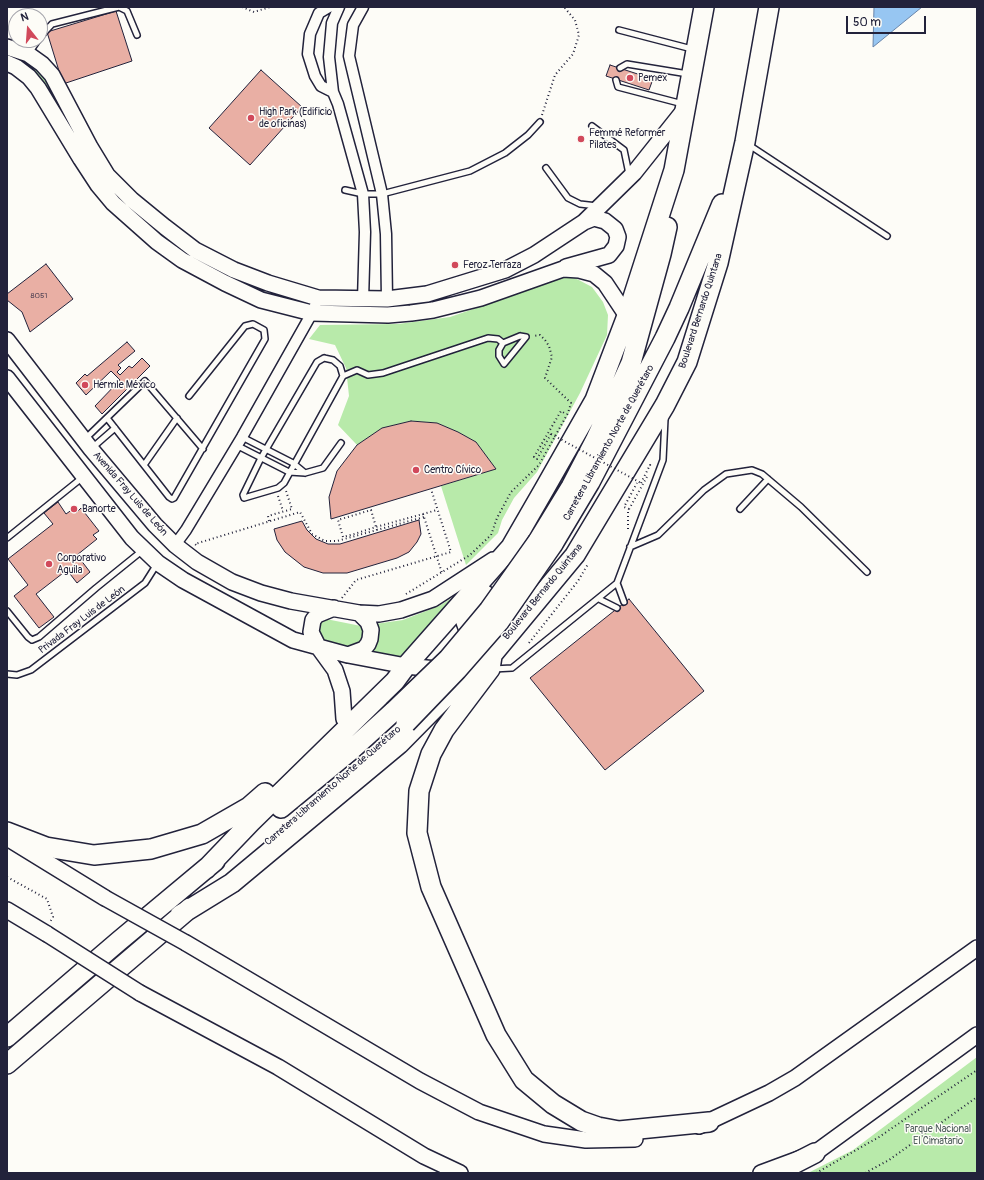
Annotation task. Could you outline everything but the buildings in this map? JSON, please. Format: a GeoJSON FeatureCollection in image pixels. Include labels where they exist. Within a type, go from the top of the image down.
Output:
{"type":"FeatureCollection","features":[{"type":"Feature","properties":{"kind":"highway"},"geometry":{"type":"LineString","coordinates":[[206,869],[251,822],[394,681],[511,547],[595,400],[627,316],[674,170],[704,7]]}},
{"type":"Feature","properties":{"kind":"highway","name":"Boulevard Bernardo Quintana"},"geometry":{"type":"LineString","coordinates":[[180,915],[232,883],[398,744],[471,671],[491,662],[575,555],[665,405],[687,362],[718,263],[745,142],[769,7]]}},
{"type":"Feature","properties":{"kind":"highway","name":"Carretera Libramiento Norte de Querétaro"},"geometry":{"type":"LineString","coordinates":[[545,542],[631,364],[661,254],[670,212],[674,170]]}},
{"type":"Feature","properties":{"kind":"highway","name":"Carretera Libramiento Norte de Querétaro"},"geometry":{"type":"LineString","coordinates":[[7,1038],[119,941],[350,751],[400,717],[545,542],[590,482],[665,338],[679,308],[720,208],[736,178]]}},
{"type":"Feature","properties":{"kind":"highway"},"geometry":{"type":"LineString","coordinates":[[526,616],[493,635],[480,637],[473,636],[468,630],[466,622],[469,614],[520,552],[597,418],[595,400]]}},
{"type":"Feature","properties":{"kind":"highway"},"geometry":{"type":"LineString","coordinates":[[491,662],[444,730],[431,754],[418,791],[417,833],[431,886],[496,1035],[524,1080],[553,1104],[581,1121],[598,1127],[619,1131],[709,1122]]}},
{"type":"Feature","properties":{"kind":"highway"},"geometry":{"type":"LineString","coordinates":[[7,832],[46,847],[94,855],[151,849],[202,834],[249,807],[291,770],[382,683],[406,666]]}},
{"type":"Feature","properties":{"kind":"highway","name":"Carretera Libramiento Norte de Querétaro"},"geometry":{"type":"LineString","coordinates":[[7,1064],[136,952],[394,736],[400,717]]}},
{"type":"Feature","properties":{"kind":"highway"},"geometry":{"type":"LineString","coordinates":[[776,1173],[815,1153]]}},
{"type":"Feature","properties":{"kind":"main road"},"geometry":{"type":"LineString","coordinates":[[7,47],[28,54],[42,64],[52,75],[90,147],[107,175],[132,200],[195,250],[234,270],[268,283],[318,298],[363,300],[387,299],[427,294],[505,270],[534,255],[584,222],[600,207],[630,177],[686,107]]}},
{"type":"Feature","properties":{"kind":"main road"},"geometry":{"type":"LineString","coordinates":[[7,64],[16,67],[29,76],[38,88],[81,159],[108,197],[157,242],[182,260],[262,300],[312,313],[388,315],[433,310],[481,298],[576,263],[609,255],[616,246],[618,237],[615,229],[610,225],[594,218],[584,222]]}},
{"type":"Feature","properties":{"kind":"main road"},"geometry":{"type":"LineString","coordinates":[[557,270],[579,270],[594,274],[604,283],[627,316]]}},
{"type":"Feature","properties":{"kind":"main road","name":"Avenida Fray Luis de León"},"geometry":{"type":"LineString","coordinates":[[7,340],[88,445],[155,525],[175,545],[197,562],[232,582],[260,593],[291,601],[337,604],[359,613],[388,613],[417,606],[433,600],[469,577],[511,547]]}},
{"type":"Feature","properties":{"kind":"main road"},"geometry":{"type":"LineString","coordinates":[[7,372],[23,361]]}},
{"type":"Feature","properties":{"kind":"main road"},"geometry":{"type":"LineString","coordinates":[[7,378],[143,550],[158,563],[183,580],[293,640],[348,655],[406,666],[471,671]]}},
{"type":"Feature","properties":{"kind":"main road"},"geometry":{"type":"LineString","coordinates":[[337,604],[317,615],[313,620],[311,632],[335,670],[342,691],[344,719]]}},
{"type":"Feature","properties":{"kind":"main road"},"geometry":{"type":"LineString","coordinates":[[348,655],[364,649],[370,639],[371,630],[368,622],[359,613]]}},
{"type":"Feature","properties":{"kind":"main road"},"geometry":{"type":"LineString","coordinates":[[7,838],[105,898],[186,943],[420,1081],[478,1112],[544,1134],[586,1140],[627,1139],[668,1135],[709,1122],[769,1093],[794,1078],[977,948]]}},
{"type":"Feature","properties":{"kind":"main road"},"geometry":{"type":"LineString","coordinates":[[7,910],[140,993],[278,1067],[424,1156],[460,1173]]}},
{"type":"Feature","properties":{"kind":"main road"},"geometry":{"type":"LineString","coordinates":[[761,1173],[815,1153],[977,1035]]}},
{"type":"Feature","properties":{"kind":"street"},"geometry":{"type":"LineString","coordinates":[[329,7],[319,14],[316,20],[310,34],[308,54],[315,76],[321,86],[333,92]]}},
{"type":"Feature","properties":{"kind":"street"},"geometry":{"type":"LineString","coordinates":[[339,7],[332,22],[329,57],[333,92],[338,104],[363,194],[366,232],[363,300]]}},
{"type":"Feature","properties":{"kind":"street"},"geometry":{"type":"LineString","coordinates":[[363,7],[353,26],[349,56],[382,194],[386,234],[387,299]]}},
{"type":"Feature","properties":{"kind":"street"},"geometry":{"type":"LineString","coordinates":[[175,545],[186,530],[239,441],[312,313],[318,298]]}},
{"type":"Feature","properties":{"kind":"lane"},"geometry":{"type":"LineString","coordinates":[[48,28],[52,24],[119,7],[127,11],[137,35]]}},
{"type":"Feature","properties":{"kind":"lane"},"geometry":{"type":"LineString","coordinates":[[619,30],[696,50]]}},
{"type":"Feature","properties":{"kind":"lane"},"geometry":{"type":"LineString","coordinates":[[28,54],[32,48]]}},
{"type":"Feature","properties":{"kind":"lane"},"geometry":{"type":"LineString","coordinates":[[620,68],[627,64],[691,75]]}},
{"type":"Feature","properties":{"kind":"lane"},"geometry":{"type":"LineString","coordinates":[[616,80],[618,87],[686,107]]}},
{"type":"Feature","properties":{"kind":"lane"},"geometry":{"type":"LineString","coordinates":[[345,190],[363,194],[382,194],[470,171],[504,153],[528,135],[540,122]]}},
{"type":"Feature","properties":{"kind":"lane"},"geometry":{"type":"LineString","coordinates":[[592,126],[624,150],[630,177]]}},
{"type":"Feature","properties":{"kind":"lane"},"geometry":{"type":"LineString","coordinates":[[745,142],[887,236]]}},
{"type":"Feature","properties":{"kind":"lane"},"geometry":{"type":"LineString","coordinates":[[546,168],[568,198],[580,204],[600,207]]}},
{"type":"Feature","properties":{"kind":"lane"},"geometry":{"type":"LineString","coordinates":[[107,418],[172,499],[203,449],[264,339],[264,330],[253,324],[245,326],[189,396]]}},
{"type":"Feature","properties":{"kind":"lane"},"geometry":{"type":"LineString","coordinates":[[520,336],[526,337],[504,364],[499,356],[499,350],[503,342],[520,336]]}},
{"type":"Feature","properties":{"kind":"lane"},"geometry":{"type":"LineString","coordinates":[[343,376],[340,366],[333,360],[324,358],[317,362],[261,458],[243,497],[247,498],[278,488],[284,483],[343,376],[357,370],[368,375],[383,373],[488,338],[498,339],[503,342]]}},
{"type":"Feature","properties":{"kind":"lane"},"geometry":{"type":"LineString","coordinates":[[88,445],[107,418],[145,381],[203,449]]}},
{"type":"Feature","properties":{"kind":"lane"},"geometry":{"type":"LineString","coordinates":[[491,662],[512,668],[599,599],[616,583],[663,460],[665,405]]}},
{"type":"Feature","properties":{"kind":"lane"},"geometry":{"type":"LineString","coordinates":[[144,465],[177,418]]}},
{"type":"Feature","properties":{"kind":"lane"},"geometry":{"type":"LineString","coordinates":[[88,445],[114,428]]}},
{"type":"Feature","properties":{"kind":"lane"},"geometry":{"type":"LineString","coordinates":[[239,441],[267,450],[294,464],[305,473]]}},
{"type":"Feature","properties":{"kind":"lane"},"geometry":{"type":"LineString","coordinates":[[239,441],[261,458],[289,472],[305,473],[323,468],[340,443]]}},
{"type":"Feature","properties":{"kind":"lane"},"geometry":{"type":"LineString","coordinates":[[630,547],[658,535],[704,490],[726,474],[752,470],[762,474],[801,507],[867,572]]}},
{"type":"Feature","properties":{"kind":"lane"},"geometry":{"type":"LineString","coordinates":[[7,538],[84,477]]}},
{"type":"Feature","properties":{"kind":"lane"},"geometry":{"type":"LineString","coordinates":[[740,509],[768,479]]}},
{"type":"Feature","properties":{"kind":"lane"},"geometry":{"type":"LineString","coordinates":[[7,611],[28,637],[32,640],[39,637],[143,550]]}},
{"type":"Feature","properties":{"kind":"lane","name":"Privada Fray Luis de León"},"geometry":{"type":"LineString","coordinates":[[7,674],[17,675],[31,670],[145,583],[158,563]]}},
{"type":"Feature","properties":{"kind":"lane"},"geometry":{"type":"LineString","coordinates":[[616,583],[624,602]]}},
{"type":"Feature","properties":{"kind":"lane"},"geometry":{"type":"LineString","coordinates":[[599,599],[617,608]]}},
{"type":"Feature","properties":{"kind":"path"},"geometry":{"type":"LineString","coordinates":[[242,7],[254,12],[270,7]]}},
{"type":"Feature","properties":{"kind":"path"},"geometry":{"type":"LineString","coordinates":[[540,122],[555,75],[573,54],[579,35],[575,20],[564,7]]}},
{"type":"Feature","properties":{"kind":"path"},"geometry":{"type":"LineString","coordinates":[[402,596],[470,555],[491,535],[497,518],[511,492],[539,465],[568,413],[571,403],[545,378],[552,356],[549,346],[540,335],[526,337]]}},
{"type":"Feature","properties":{"kind":"path"},"geometry":{"type":"LineString","coordinates":[[555,434],[566,414],[561,411],[534,457],[537,459],[551,434],[641,483],[650,465],[653,467],[629,509],[628,533],[635,535]]}},
{"type":"Feature","properties":{"kind":"path"},"geometry":{"type":"LineString","coordinates":[[629,509],[624,507],[646,464]]}},
{"type":"Feature","properties":{"kind":"path"},"geometry":{"type":"LineString","coordinates":[[269,521],[268,516],[292,509],[284,483]]}},
{"type":"Feature","properties":{"kind":"path"},"geometry":{"type":"LineString","coordinates":[[337,604],[356,580],[451,552],[430,489]]}},
{"type":"Feature","properties":{"kind":"path"},"geometry":{"type":"LineString","coordinates":[[257,494],[260,501],[278,496],[283,511]]}},
{"type":"Feature","properties":{"kind":"path"},"geometry":{"type":"LineString","coordinates":[[377,529],[371,510],[338,520],[343,537],[377,529],[424,517]]}},
{"type":"Feature","properties":{"kind":"path"},"geometry":{"type":"LineString","coordinates":[[198,547],[196,544],[300,512],[312,534],[317,538],[325,541],[337,541],[355,538],[377,529],[437,510]]}},
{"type":"Feature","properties":{"kind":"path"},"geometry":{"type":"LineString","coordinates":[[423,514],[438,562]]}},
{"type":"Feature","properties":{"kind":"path"},"geometry":{"type":"LineString","coordinates":[[354,534],[355,538]]}},
{"type":"Feature","properties":{"kind":"path"},"geometry":{"type":"LineString","coordinates":[[337,604],[348,600]]}},
{"type":"Feature","properties":{"kind":"path"},"geometry":{"type":"LineString","coordinates":[[7,877],[47,899],[53,917],[45,933]]}},
{"type":"Feature","properties":{"kind":"path"},"geometry":{"type":"LineString","coordinates":[[816,1173],[879,1138],[977,1070]]}},
{"type":"Feature","properties":{"kind":"path"},"geometry":{"type":"LineString","coordinates":[[865,1173],[889,1160],[977,1097]]}},
{"type":"Feature","properties":{"kind":"green space"},"geometry":{"type":"Polygon","coordinates":[[[7,50],[29,60],[47,77],[84,149],[220,271],[265,292],[297,300],[295,304],[265,297],[190,261],[103,186],[60,118],[7,62],[7,50]]]}},
{"type":"Feature","properties":{"kind":"green space"},"geometry":{"type":"Polygon","coordinates":[[[553,278],[575,278],[592,287],[603,302],[608,315],[607,335],[580,393],[537,472],[514,498],[502,520],[498,533],[466,565],[441,486],[496,469],[476,442],[437,423],[411,421],[382,428],[357,445],[338,425],[349,396],[346,368],[335,345],[309,339],[320,325],[398,324],[450,317],[497,301],[553,278]]]}},
{"type":"Feature","properties":{"kind":"green space"},"geometry":{"type":"Polygon","coordinates":[[[471,586],[397,660],[320,645],[314,626],[326,619],[361,626],[403,620],[439,606],[471,586]]]}},
{"type":"Feature","properties":{"kind":"green space","name":"Parque Nacional El Cimatario"},"geometry":{"type":"Polygon","coordinates":[[[977,1057],[977,1173],[808,1173],[853,1150],[977,1057]]]}},
{"type":"Feature","properties":{"kind":"water"},"geometry":{"type":"Polygon","coordinates":[[[874,7],[922,7],[873,47],[874,7]]]}},
{"type":"Feature","properties":{"kind":"place","name":"Pemex"},"geometry":{"type":"Point","coordinates":[630,78]}},
{"type":"Feature","properties":{"kind":"place","name":"High Park (Edificio de oficinas)"},"geometry":{"type":"Point","coordinates":[251,118]}},
{"type":"Feature","properties":{"kind":"place","name":"Femmé Reformer Pilates"},"geometry":{"type":"Point","coordinates":[581,139]}},
{"type":"Feature","properties":{"kind":"place","name":"Feroz Terraza"},"geometry":{"type":"Point","coordinates":[455,265]}},
{"type":"Feature","properties":{"kind":"place","name":"Hermle México"},"geometry":{"type":"Point","coordinates":[85,385]}},
{"type":"Feature","properties":{"kind":"place","name":"Centro Cívico"},"geometry":{"type":"Point","coordinates":[416,470]}},
{"type":"Feature","properties":{"kind":"place","name":"Banorte"},"geometry":{"type":"Point","coordinates":[74,509]}},
{"type":"Feature","properties":{"kind":"place","name":"Corporativo Aguila"},"geometry":{"type":"Point","coordinates":[49,564]}}]}
